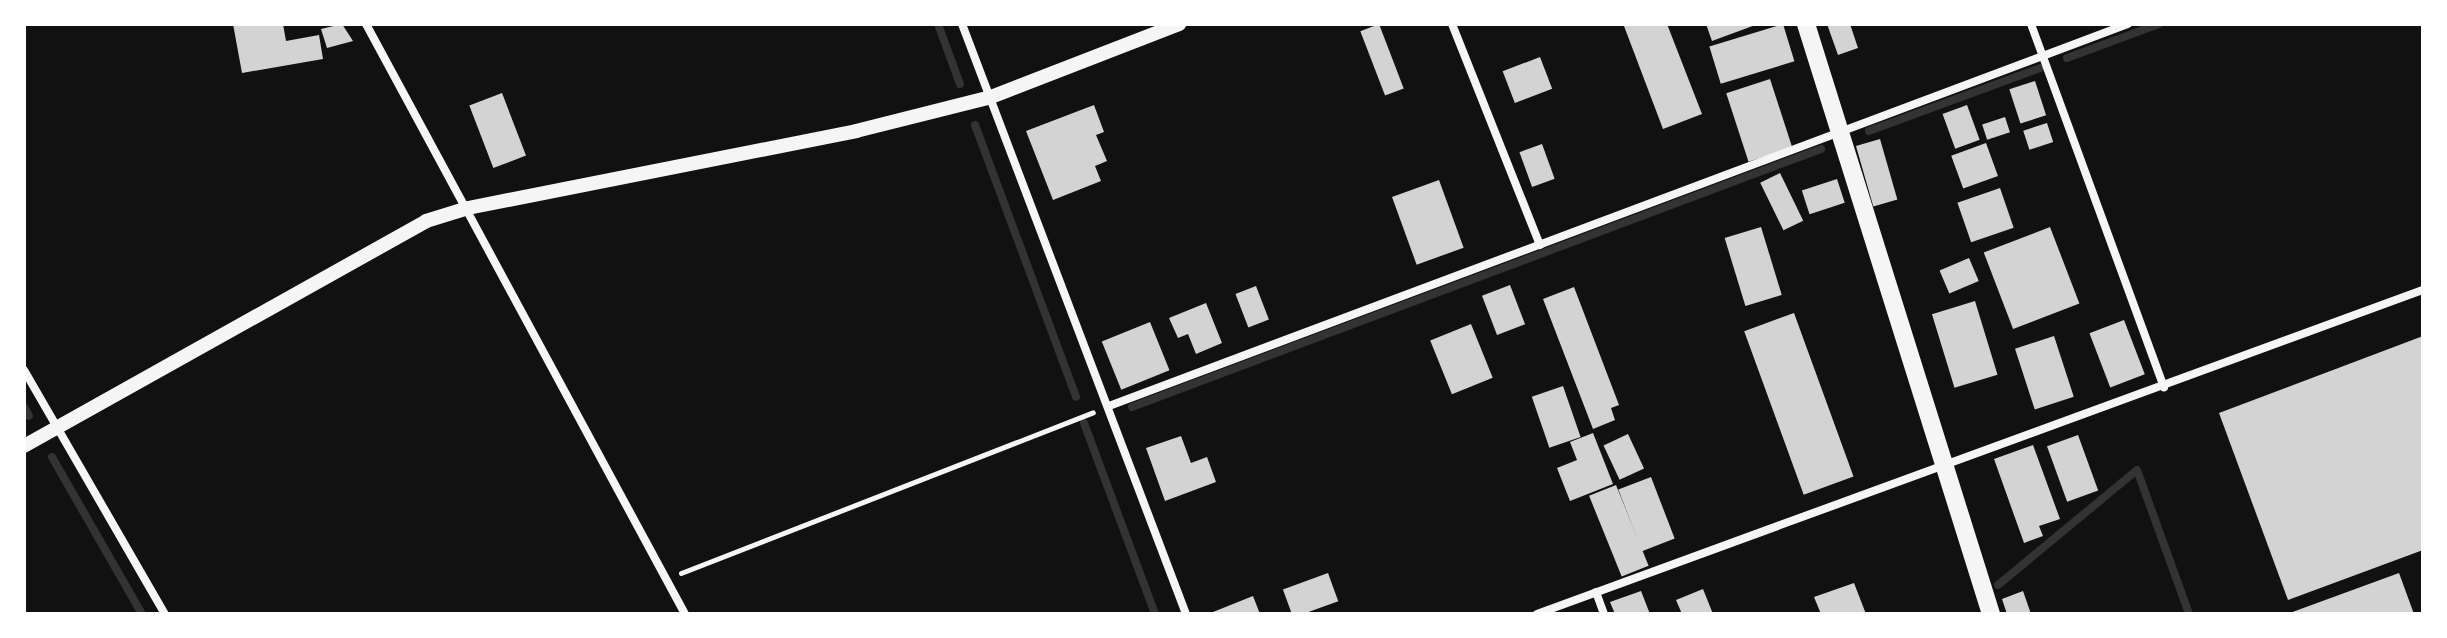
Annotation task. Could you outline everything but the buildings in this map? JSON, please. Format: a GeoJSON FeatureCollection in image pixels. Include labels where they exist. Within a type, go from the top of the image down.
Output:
{"type":"FeatureCollection","features":[{"type":"Feature","properties":{"kind":"highway"},"geometry":{"type":"LineString","coordinates":[[1806,24],[1843,132],[1991,614]]}},
{"type":"Feature","properties":{"kind":"street"},"geometry":{"type":"LineString","coordinates":[[366,24],[685,614]]}},
{"type":"Feature","properties":{"kind":"street"},"geometry":{"type":"LineString","coordinates":[[962,24],[1186,614]]}},
{"type":"Feature","properties":{"kind":"street"},"geometry":{"type":"LineString","coordinates":[[24,446],[426,221],[468,208],[856,131],[991,97],[1179,24]]}},
{"type":"Feature","properties":{"kind":"street"},"geometry":{"type":"LineString","coordinates":[[1452,24],[1540,245]]}},
{"type":"Feature","properties":{"kind":"street"},"geometry":{"type":"LineString","coordinates":[[2031,24],[2164,387]]}},
{"type":"Feature","properties":{"kind":"street"},"geometry":{"type":"LineString","coordinates":[[1109,406],[2128,24]]}},
{"type":"Feature","properties":{"kind":"street"},"geometry":{"type":"LineString","coordinates":[[1537,614],[1944,461],[2164,387],[2423,290]]}},
{"type":"Feature","properties":{"kind":"street"},"geometry":{"type":"LineString","coordinates":[[24,370],[165,614]]}},
{"type":"Feature","properties":{"kind":"street"},"geometry":{"type":"LineString","coordinates":[[1596,592],[1604,614]]}},
{"type":"Feature","properties":{"kind":"path"},"geometry":{"type":"LineString","coordinates":[[665,580],[1109,406]]}},
{"type":"Feature","properties":{"kind":"waterway"},"geometry":{"type":"LineString","coordinates":[[938,24],[960,84]]}},
{"type":"Feature","properties":{"kind":"waterway"},"geometry":{"type":"LineString","coordinates":[[2067,58],[2159,24]]}},
{"type":"Feature","properties":{"kind":"waterway"},"geometry":{"type":"LineString","coordinates":[[1869,131],[2040,68]]}},
{"type":"Feature","properties":{"kind":"waterway"},"geometry":{"type":"LineString","coordinates":[[975,125],[1076,397]]}},
{"type":"Feature","properties":{"kind":"waterway"},"geometry":{"type":"LineString","coordinates":[[1132,407],[1821,149]]}},
{"type":"Feature","properties":{"kind":"waterway"},"geometry":{"type":"LineString","coordinates":[[24,407],[29,416]]}},
{"type":"Feature","properties":{"kind":"waterway"},"geometry":{"type":"LineString","coordinates":[[1084,423],[1155,614]]}},
{"type":"Feature","properties":{"kind":"waterway"},"geometry":{"type":"LineString","coordinates":[[52,457],[142,614]]}},
{"type":"Feature","properties":{"kind":"waterway"},"geometry":{"type":"LineString","coordinates":[[1998,585],[2137,470],[2189,614]]}}]}
